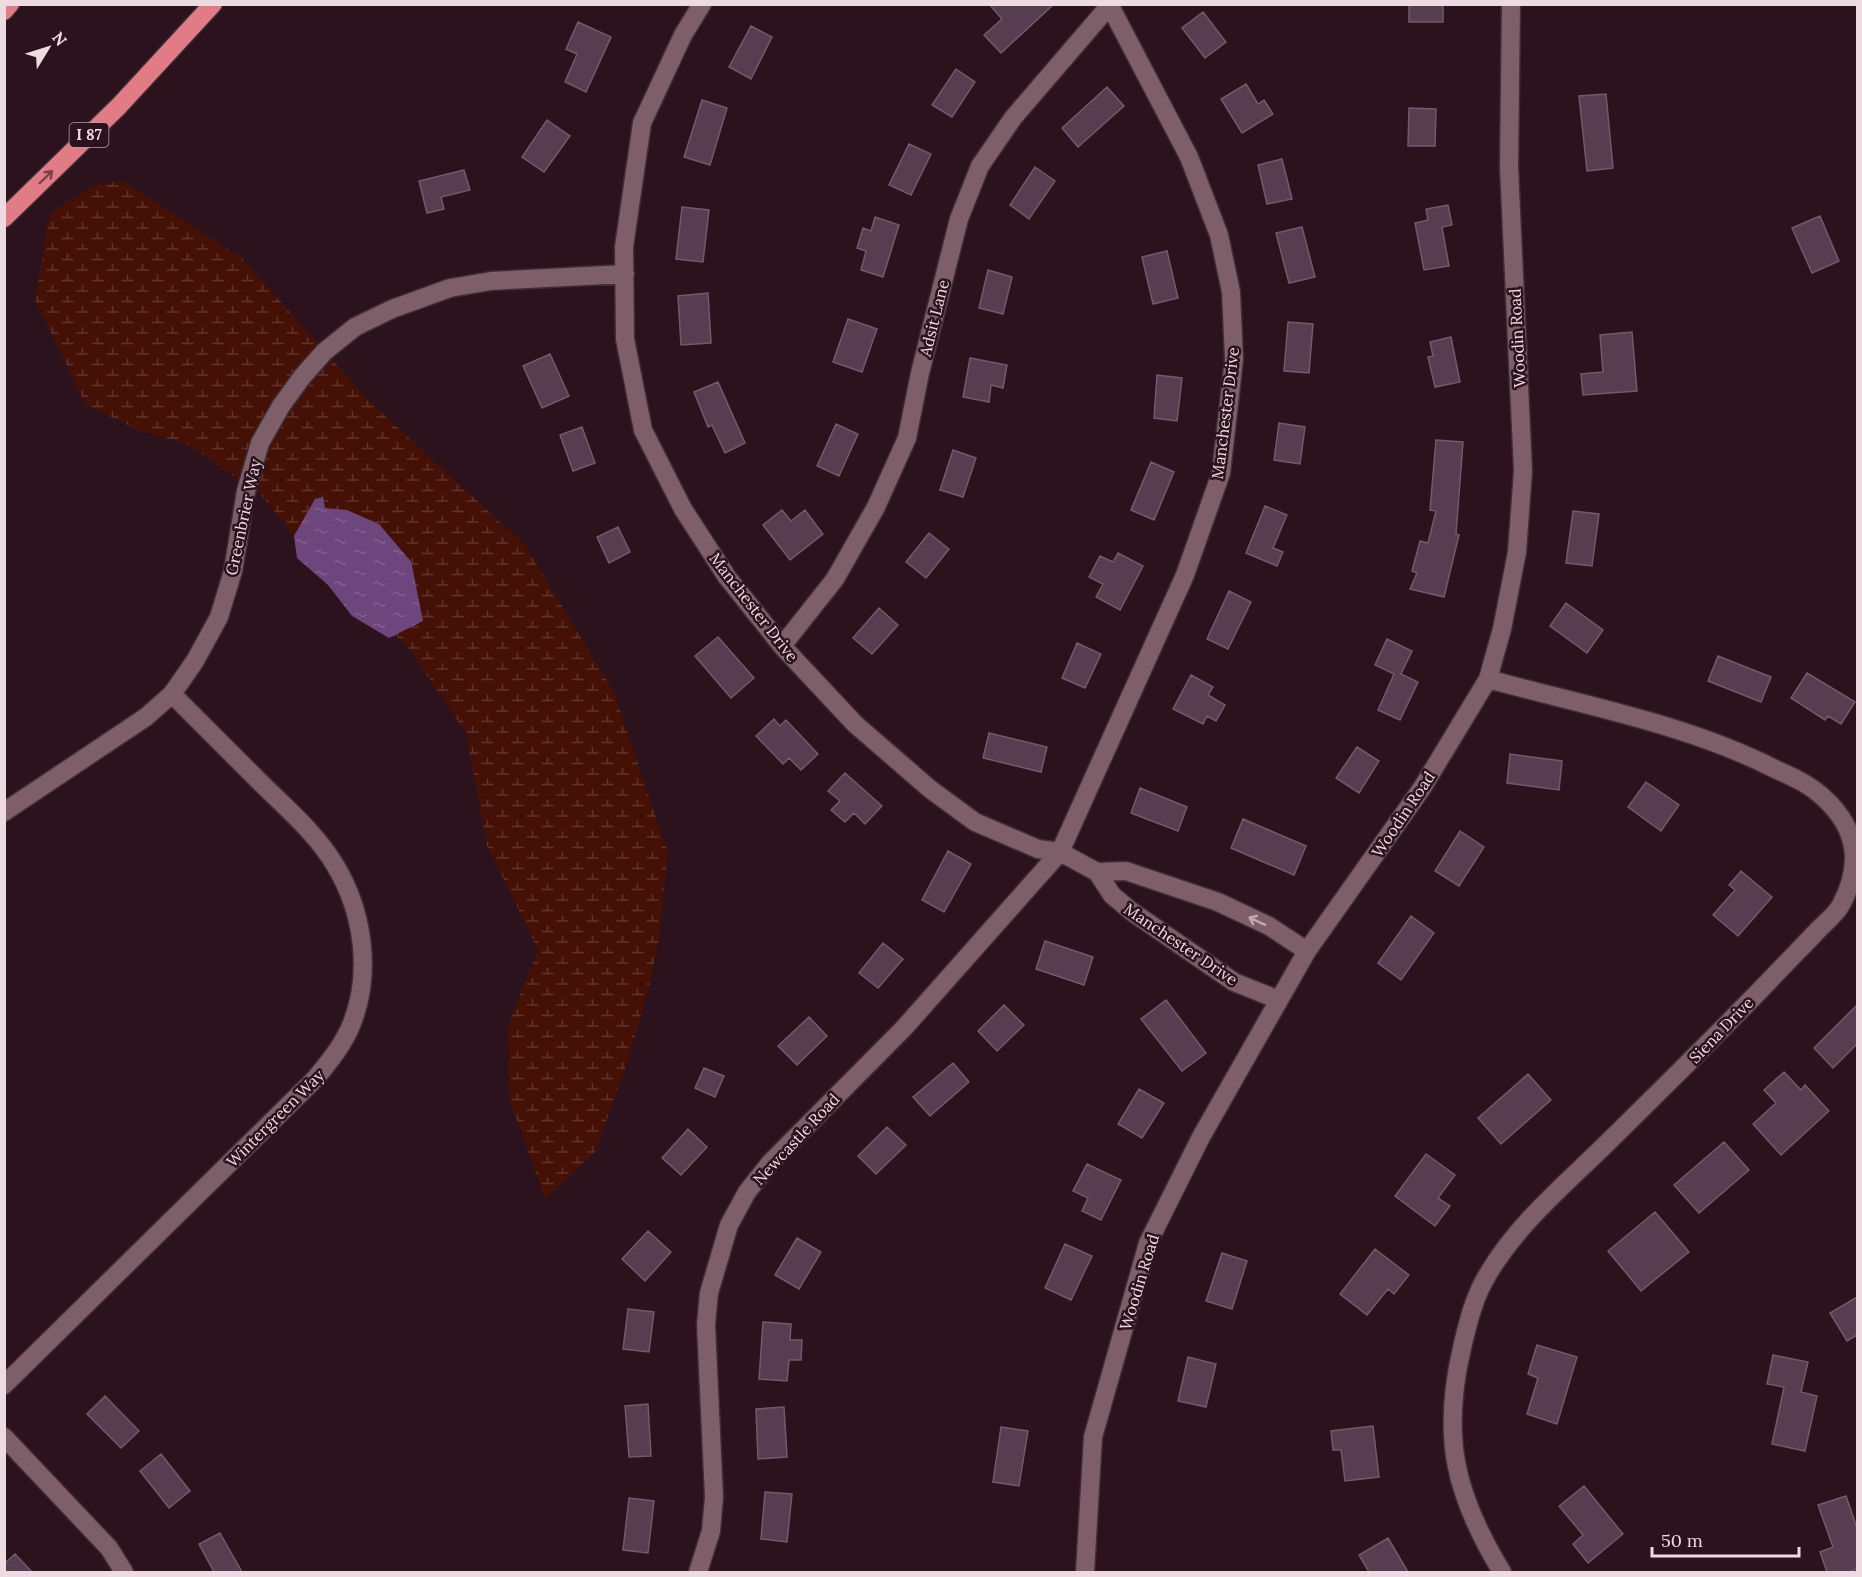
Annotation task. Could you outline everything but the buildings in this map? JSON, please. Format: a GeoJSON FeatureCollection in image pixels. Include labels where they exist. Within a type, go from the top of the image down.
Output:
{"type":"FeatureCollection","features":[{"type":"Feature","properties":{"kind":"highway"},"geometry":{"type":"LineString","coordinates":[[4,11],[10,4]]}},
{"type":"Feature","properties":{"kind":"highway","name":"I 87"},"geometry":{"type":"LineString","coordinates":[[4,218],[119,106],[213,4]]}},
{"type":"Feature","properties":{"kind":"highway"},"geometry":{"type":"LineString","coordinates":[[172,50],[226,4]]}},
{"type":"Feature","properties":{"kind":"street","name":"Manchester Drive"},"geometry":{"type":"LineString","coordinates":[[702,4],[682,35],[642,123],[624,246],[626,339],[643,430],[683,509],[714,558],[782,646],[855,724],[930,789],[975,822],[1038,849],[1060,852],[1097,872],[1112,896],[1131,912],[1234,982],[1279,1000]]}},
{"type":"Feature","properties":{"kind":"street","name":"Woodin Road"},"geometry":{"type":"LineString","coordinates":[[1085,1572],[1093,1437],[1148,1243],[1201,1137],[1307,951],[1422,788],[1488,679],[1502,629],[1516,552],[1523,471],[1509,167],[1511,4]]}},
{"type":"Feature","properties":{"kind":"street","name":"Manchester Drive"},"geometry":{"type":"LineString","coordinates":[[1060,852],[1185,575],[1221,473],[1234,359],[1231,292],[1219,235],[1189,157],[1110,5]]}},
{"type":"Feature","properties":{"kind":"street","name":"Adsit Lane"},"geometry":{"type":"LineString","coordinates":[[782,646],[835,579],[876,507],[907,438],[920,373],[958,219],[980,166],[1013,118],[1110,5]]}},
{"type":"Feature","properties":{"kind":"street","name":"Greenbrier Way"},"geometry":{"type":"LineString","coordinates":[[4,812],[146,717],[172,694],[195,661],[219,617],[233,571],[246,491],[260,443],[280,406],[302,376],[324,352],[355,327],[392,309],[450,288],[491,281],[624,273]]}},
{"type":"Feature","properties":{"kind":"street","name":"Siena Drive"},"geometry":{"type":"LineString","coordinates":[[1488,679],[1692,735],[1748,755],[1806,784],[1826,800],[1853,837],[1855,856],[1854,872],[1840,907],[1701,1051],[1526,1223],[1484,1282],[1472,1307],[1452,1388],[1453,1437],[1457,1470],[1466,1502],[1483,1542],[1502,1572]]}},
{"type":"Feature","properties":{"kind":"street","name":"Wintergreen Way"},"geometry":{"type":"LineString","coordinates":[[4,1385],[315,1079],[341,1046],[352,1022],[361,993],[364,957],[359,924],[350,895],[335,864],[308,829],[172,694]]}},
{"type":"Feature","properties":{"kind":"street","name":"Newcastle Road"},"geometry":{"type":"LineString","coordinates":[[698,1572],[711,1531],[714,1497],[706,1325],[711,1284],[729,1225],[747,1192],[770,1163],[904,1028],[1060,852]]}},
{"type":"Feature","properties":{"kind":"street","name":"Manchester Drive"},"geometry":{"type":"LineString","coordinates":[[1097,872],[1126,871],[1196,894],[1269,926],[1307,951]]}},
{"type":"Feature","properties":{"kind":"street"},"geometry":{"type":"LineString","coordinates":[[4,1437],[109,1548],[124,1572]]}},
{"type":"Feature","properties":{"kind":"green space"},"geometry":{"type":"Polygon","coordinates":[[[122,181],[242,258],[369,401],[525,545],[614,692],[668,853],[659,938],[650,983],[630,1055],[595,1152],[545,1199],[509,1098],[508,1024],[538,950],[487,845],[466,733],[408,647],[306,550],[260,494],[187,444],[140,431],[85,404],[35,300],[50,213],[92,186],[122,181]]]}},
{"type":"Feature","properties":{"kind":"water"},"geometry":{"type":"Polygon","coordinates":[[[323,497],[325,508],[347,510],[379,524],[411,561],[423,621],[389,638],[352,616],[328,585],[297,558],[294,536],[315,499],[323,497]]]}}]}
